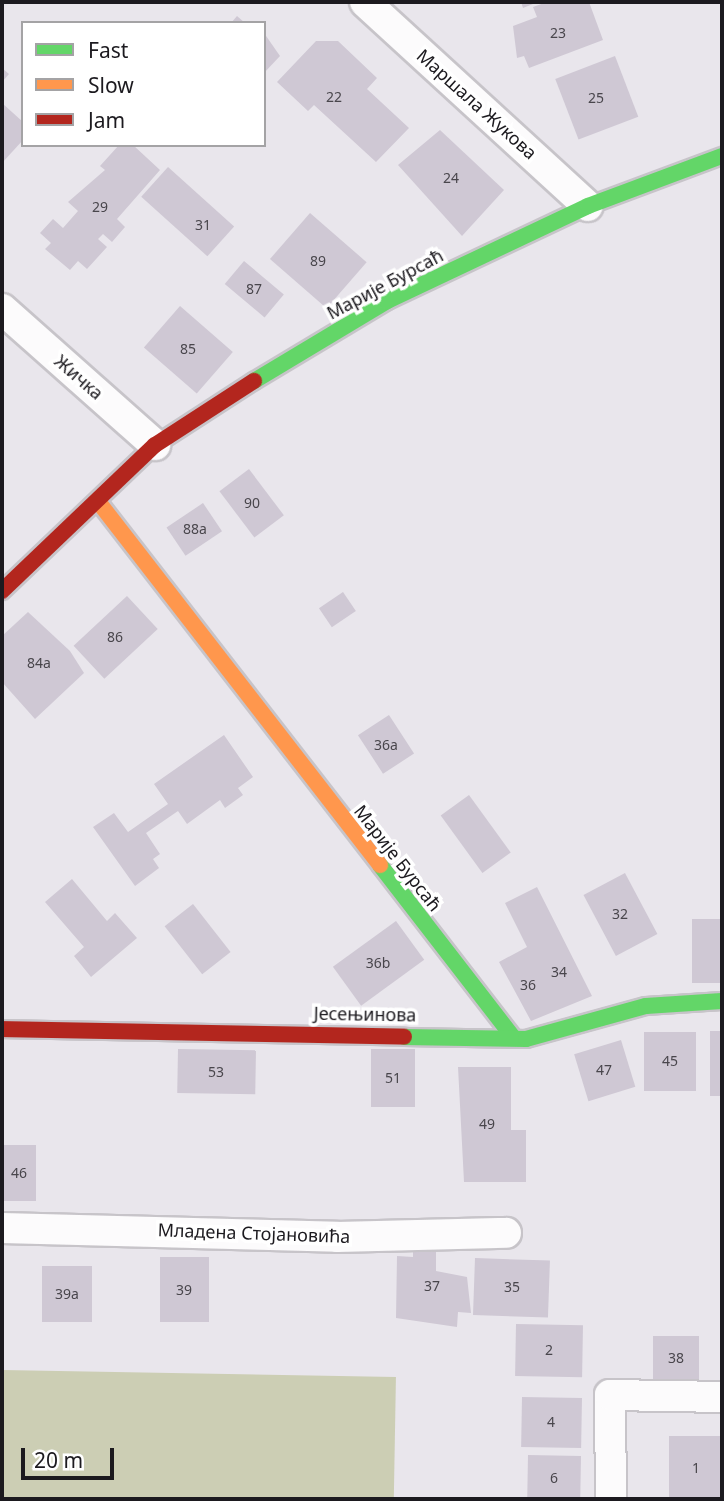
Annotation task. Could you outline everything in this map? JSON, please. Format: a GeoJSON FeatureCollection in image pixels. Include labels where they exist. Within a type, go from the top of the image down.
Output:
{"type":"FeatureCollection","features":[{"type":"Feature","properties":{"kind":"street","name":"Маршала Жукова"},"geometry":{"type":"LineString","coordinates":[[365,2],[588,206]]}},
{"type":"Feature","properties":{"kind":"street","name":"Марије Бурсаћ"},"geometry":{"type":"LineString","coordinates":[[2,591],[100,504],[155,445],[387,301],[588,206],[722,156]]}},
{"type":"Feature","properties":{"kind":"street","name":"Жичка"},"geometry":{"type":"LineString","coordinates":[[2,309],[155,445]]}},
{"type":"Feature","properties":{"kind":"street","name":"Марије Бурсаћ"},"geometry":{"type":"LineString","coordinates":[[100,504],[512,1036]]}},
{"type":"Feature","properties":{"kind":"street","name":"Јесењинова"},"geometry":{"type":"LineString","coordinates":[[2,1029],[512,1036],[526,1039],[646,1006],[722,1002]]}},
{"type":"Feature","properties":{"kind":"street","name":"Младена Стојановића"},"geometry":{"type":"LineString","coordinates":[[2,1228],[337,1237],[506,1233]]}},
{"type":"Feature","properties":{"kind":"street"},"geometry":{"type":"LineString","coordinates":[[611,1499],[610,1395],[722,1397]]}},
{"type":"Feature","properties":{"kind":"green space"},"geometry":{"type":"Polygon","coordinates":[[[2,1370],[396,1377],[394,1499],[2,1499],[2,1370]]]}},
{"type":"Feature","properties":{"kind":"building"},"geometry":{"type":"Polygon","coordinates":[[[521,2],[538,2],[523,8],[521,2]]]}},
{"type":"Feature","properties":{"kind":"building"},"geometry":{"type":"Polygon","coordinates":[[[547,2],[589,2],[603,40],[529,68],[524,56],[517,58],[513,26],[537,17],[533,7],[547,2]]]}},
{"type":"Feature","properties":{"kind":"building"},"geometry":{"type":"Polygon","coordinates":[[[266,36],[280,56],[266,71],[266,36]]]}},
{"type":"Feature","properties":{"kind":"building"},"geometry":{"type":"Polygon","coordinates":[[[316,41],[338,41],[377,78],[367,89],[409,128],[376,162],[314,105],[308,111],[277,82],[316,41]]]}},
{"type":"Feature","properties":{"kind":"building"},"geometry":{"type":"Polygon","coordinates":[[[615,56],[638,117],[579,140],[555,79],[615,56]]]}},
{"type":"Feature","properties":{"kind":"building"},"geometry":{"type":"Polygon","coordinates":[[[2,68],[9,74],[2,82],[2,68]]]}},
{"type":"Feature","properties":{"kind":"building"},"geometry":{"type":"Polygon","coordinates":[[[2,103],[21,120],[21,142],[2,163],[2,103]]]}},
{"type":"Feature","properties":{"kind":"building"},"geometry":{"type":"Polygon","coordinates":[[[440,130],[504,190],[462,236],[398,165],[440,130]]]}},
{"type":"Feature","properties":{"kind":"building"},"geometry":{"type":"Polygon","coordinates":[[[117,147],[135,147],[160,170],[117,219],[125,227],[112,242],[103,234],[98,239],[107,247],[87,269],[78,261],[70,270],[45,249],[51,243],[40,233],[53,219],[63,228],[78,211],[68,202],[105,170],[100,166],[117,147]]]}},
{"type":"Feature","properties":{"kind":"building"},"geometry":{"type":"Polygon","coordinates":[[[168,167],[234,227],[207,256],[141,197],[168,167]]]}},
{"type":"Feature","properties":{"kind":"building"},"geometry":{"type":"Polygon","coordinates":[[[310,213],[367,262],[327,308],[270,259],[310,213]]]}},
{"type":"Feature","properties":{"kind":"building"},"geometry":{"type":"Polygon","coordinates":[[[244,261],[284,294],[265,317],[225,284],[244,261]]]}},
{"type":"Feature","properties":{"kind":"building"},"geometry":{"type":"Polygon","coordinates":[[[180,306],[233,352],[197,393],[144,348],[180,306]]]}},
{"type":"Feature","properties":{"kind":"building"},"geometry":{"type":"Polygon","coordinates":[[[249,469],[284,515],[254,538],[219,491],[249,469]]]}},
{"type":"Feature","properties":{"kind":"building"},"geometry":{"type":"Polygon","coordinates":[[[203,503],[222,531],[186,556],[167,528],[203,503]]]}},
{"type":"Feature","properties":{"kind":"building"},"geometry":{"type":"Polygon","coordinates":[[[343,592],[356,611],[332,627],[319,608],[343,592]]]}},
{"type":"Feature","properties":{"kind":"building"},"geometry":{"type":"Polygon","coordinates":[[[127,596],[158,629],[104,679],[74,646],[127,596]]]}},
{"type":"Feature","properties":{"kind":"building"},"geometry":{"type":"Polygon","coordinates":[[[28,612],[70,651],[84,673],[35,719],[2,682],[2,636],[28,612]]]}},
{"type":"Feature","properties":{"kind":"building"},"geometry":{"type":"Polygon","coordinates":[[[389,715],[414,754],[383,774],[358,735],[389,715]]]}},
{"type":"Feature","properties":{"kind":"building"},"geometry":{"type":"Polygon","coordinates":[[[224,735],[253,777],[238,788],[243,795],[225,808],[220,800],[187,824],[178,811],[146,833],[160,854],[153,859],[159,868],[135,886],[93,827],[114,813],[128,832],[168,804],[154,784],[224,735]]]}},
{"type":"Feature","properties":{"kind":"building"},"geometry":{"type":"Polygon","coordinates":[[[469,795],[511,852],[482,873],[441,816],[469,795]]]}},
{"type":"Feature","properties":{"kind":"building"},"geometry":{"type":"Polygon","coordinates":[[[625,873],[657,934],[616,956],[584,895],[625,873]]]}},
{"type":"Feature","properties":{"kind":"building"},"geometry":{"type":"Polygon","coordinates":[[[72,879],[107,921],[115,913],[137,938],[91,977],[74,956],[84,947],[45,902],[72,879]]]}},
{"type":"Feature","properties":{"kind":"building"},"geometry":{"type":"Polygon","coordinates":[[[537,887],[592,996],[531,1021],[499,962],[527,947],[505,903],[537,887]]]}},
{"type":"Feature","properties":{"kind":"building"},"geometry":{"type":"Polygon","coordinates":[[[193,904],[231,952],[202,974],[165,926],[193,904]]]}},
{"type":"Feature","properties":{"kind":"building"},"geometry":{"type":"Polygon","coordinates":[[[692,919],[722,919],[722,983],[692,983],[692,919]]]}},
{"type":"Feature","properties":{"kind":"building"},"geometry":{"type":"Polygon","coordinates":[[[396,921],[424,960],[361,1006],[333,967],[396,921]]]}},
{"type":"Feature","properties":{"kind":"building"},"geometry":{"type":"Polygon","coordinates":[[[710,1031],[722,1031],[722,1096],[710,1096],[710,1031]]]}},
{"type":"Feature","properties":{"kind":"building"},"geometry":{"type":"Polygon","coordinates":[[[644,1032],[696,1032],[696,1091],[644,1091],[644,1032]]]}},
{"type":"Feature","properties":{"kind":"building"},"geometry":{"type":"Polygon","coordinates":[[[621,1040],[635,1087],[588,1101],[574,1054],[621,1040]]]}},
{"type":"Feature","properties":{"kind":"building"},"geometry":{"type":"Polygon","coordinates":[[[178,1049],[256,1050],[255,1094],[177,1093],[178,1049]]]}},
{"type":"Feature","properties":{"kind":"building"},"geometry":{"type":"Polygon","coordinates":[[[371,1049],[415,1049],[415,1107],[371,1107],[371,1049]]]}},
{"type":"Feature","properties":{"kind":"building"},"geometry":{"type":"Polygon","coordinates":[[[458,1067],[511,1067],[511,1130],[526,1130],[526,1182],[464,1182],[458,1067]]]}},
{"type":"Feature","properties":{"kind":"building"},"geometry":{"type":"Polygon","coordinates":[[[2,1145],[36,1145],[36,1201],[2,1201],[2,1145]]]}},
{"type":"Feature","properties":{"kind":"building"},"geometry":{"type":"Polygon","coordinates":[[[413,1251],[436,1251],[436,1271],[467,1277],[471,1313],[458,1312],[457,1327],[396,1318],[397,1256],[413,1257],[413,1251]]]}},
{"type":"Feature","properties":{"kind":"building"},"geometry":{"type":"Polygon","coordinates":[[[160,1257],[209,1257],[209,1322],[160,1322],[160,1257]]]}},
{"type":"Feature","properties":{"kind":"building"},"geometry":{"type":"Polygon","coordinates":[[[475,1258],[550,1261],[548,1318],[473,1315],[475,1258]]]}},
{"type":"Feature","properties":{"kind":"building"},"geometry":{"type":"Polygon","coordinates":[[[42,1266],[92,1266],[92,1322],[42,1322],[42,1266]]]}},
{"type":"Feature","properties":{"kind":"building"},"geometry":{"type":"Polygon","coordinates":[[[516,1324],[583,1325],[582,1377],[515,1376],[516,1324]]]}},
{"type":"Feature","properties":{"kind":"building"},"geometry":{"type":"Polygon","coordinates":[[[653,1336],[699,1336],[699,1379],[653,1379],[653,1336]]]}},
{"type":"Feature","properties":{"kind":"building"},"geometry":{"type":"Polygon","coordinates":[[[522,1397],[582,1398],[581,1448],[521,1447],[522,1397]]]}},
{"type":"Feature","properties":{"kind":"building"},"geometry":{"type":"Polygon","coordinates":[[[669,1436],[722,1436],[722,1499],[669,1499],[669,1436]]]}},
{"type":"Feature","properties":{"kind":"building"},"geometry":{"type":"Polygon","coordinates":[[[528,1455],[581,1456],[580,1499],[527,1499],[528,1455]]]}},
{"type":"Feature","properties":{"kind":"traffic: fast"},"geometry":{"type":"LineString","coordinates":[[254,381],[387,301],[588,206],[722,156]]}},
{"type":"Feature","properties":{"kind":"traffic: fast"},"geometry":{"type":"LineString","coordinates":[[380,865],[512,1036]]}},
{"type":"Feature","properties":{"kind":"traffic: fast"},"geometry":{"type":"LineString","coordinates":[[404,1037],[526,1039],[646,1006],[722,1001]]}},
{"type":"Feature","properties":{"kind":"traffic: slow"},"geometry":{"type":"LineString","coordinates":[[100,504],[380,865]]}},
{"type":"Feature","properties":{"kind":"traffic: jam"},"geometry":{"type":"LineString","coordinates":[[2,591],[155,445],[254,381]]}},
{"type":"Feature","properties":{"kind":"traffic: jam"},"geometry":{"type":"LineString","coordinates":[[2,1029],[404,1037]]}}]}
